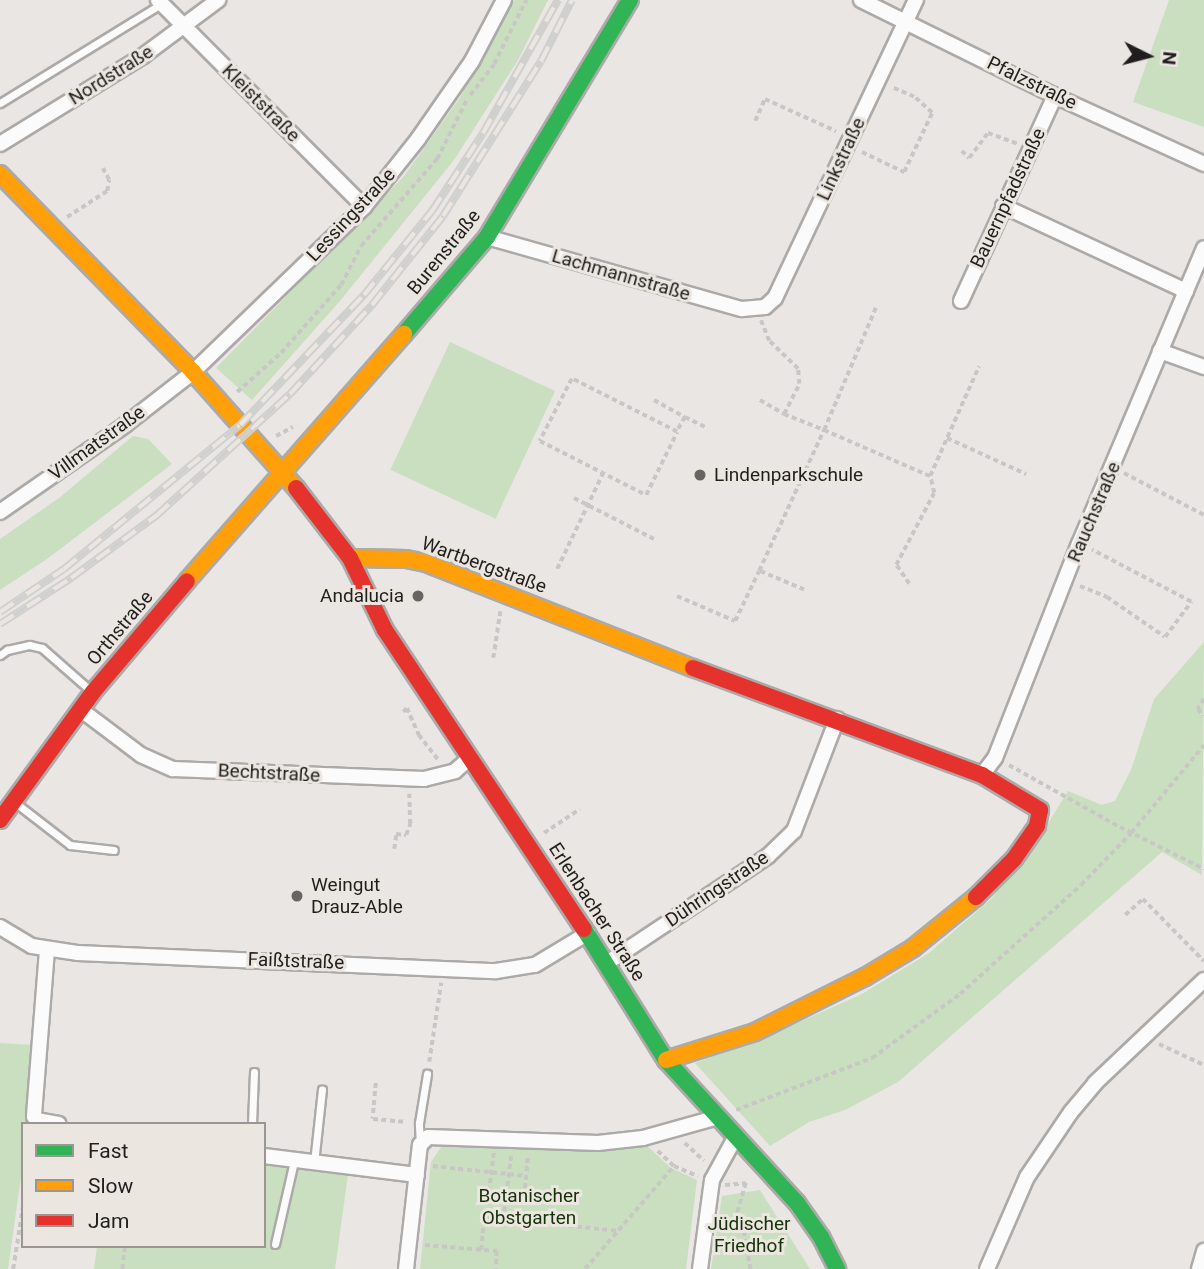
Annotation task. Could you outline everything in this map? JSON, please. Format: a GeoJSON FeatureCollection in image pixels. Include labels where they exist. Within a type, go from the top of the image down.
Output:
{"type":"FeatureCollection","features":[{"type":"Feature","properties":{"kind":"street","name":"Nordstraße"},"geometry":{"type":"LineString","coordinates":[[0,144],[142,56],[218,0]]}},
{"type":"Feature","properties":{"kind":"street","name":"Lessingstraße"},"geometry":{"type":"LineString","coordinates":[[193,372],[364,207],[418,139],[472,61],[504,0]]}},
{"type":"Feature","properties":{"kind":"street","name":"Burenstraße"},"geometry":{"type":"LineString","coordinates":[[281,471],[487,237],[629,0]]}},
{"type":"Feature","properties":{"kind":"street","name":"Pfalzstraße"},"geometry":{"type":"LineString","coordinates":[[861,0],[1055,96],[1204,164]]}},
{"type":"Feature","properties":{"kind":"street","name":"Linkstraße"},"geometry":{"type":"LineString","coordinates":[[756,309],[765,307],[775,298],[916,0]]}},
{"type":"Feature","properties":{"kind":"street","name":"Kleiststraße"},"geometry":{"type":"LineString","coordinates":[[160,2],[364,207]]}},
{"type":"Feature","properties":{"kind":"street","name":"Bauernpfadstraße"},"geometry":{"type":"LineString","coordinates":[[961,300],[1055,96]]}},
{"type":"Feature","properties":{"kind":"street"},"geometry":{"type":"LineString","coordinates":[[0,174],[193,372],[281,471],[350,558]]}},
{"type":"Feature","properties":{"kind":"street"},"geometry":{"type":"LineString","coordinates":[[1003,206],[1186,291]]}},
{"type":"Feature","properties":{"kind":"street","name":"Lachmannstraße"},"geometry":{"type":"LineString","coordinates":[[487,237],[742,309],[756,309]]}},
{"type":"Feature","properties":{"kind":"street","name":"Rauchstraße"},"geometry":{"type":"LineString","coordinates":[[982,775],[995,758],[1079,544],[1204,248]]}},
{"type":"Feature","properties":{"kind":"street"},"geometry":{"type":"LineString","coordinates":[[1160,351],[1204,367]]}},
{"type":"Feature","properties":{"kind":"street","name":"Villmatstraße"},"geometry":{"type":"LineString","coordinates":[[0,512],[125,425],[193,372]]}},
{"type":"Feature","properties":{"kind":"street","name":"Orthstraße"},"geometry":{"type":"LineString","coordinates":[[0,820],[93,692],[281,471]]}},
{"type":"Feature","properties":{"kind":"street","name":"Wartbergstraße"},"geometry":{"type":"LineString","coordinates":[[350,558],[406,559],[426,564],[627,644],[837,719],[982,775],[1040,810],[1041,819],[1014,859],[986,889],[913,948],[865,977],[755,1032],[666,1060]]}},
{"type":"Feature","properties":{"kind":"street","name":"Erlenbacher Straße"},"geometry":{"type":"LineString","coordinates":[[350,558],[385,630],[607,963],[666,1060],[797,1203],[821,1237],[837,1269]]}},
{"type":"Feature","properties":{"kind":"street","name":"Bechtstraße"},"geometry":{"type":"LineString","coordinates":[[80,709],[141,755],[173,769],[424,779],[449,773],[470,758]]}},
{"type":"Feature","properties":{"kind":"street","name":"Dühringstraße"},"geometry":{"type":"LineString","coordinates":[[607,963],[768,856],[794,831],[837,719]]}},
{"type":"Feature","properties":{"kind":"street","name":"Faißtstraße"},"geometry":{"type":"LineString","coordinates":[[0,927],[32,946],[47,950],[496,971],[535,965],[587,933]]}},
{"type":"Feature","properties":{"kind":"street"},"geometry":{"type":"LineString","coordinates":[[47,950],[34,1116],[36,1120],[48,1122]]}},
{"type":"Feature","properties":{"kind":"street"},"geometry":{"type":"LineString","coordinates":[[987,1269],[1027,1177],[1071,1112],[1118,1061],[1204,980]]}},
{"type":"Feature","properties":{"kind":"street"},"geometry":{"type":"LineString","coordinates":[[405,1269],[420,1146],[428,1138],[598,1143],[643,1138],[718,1117]]}},
{"type":"Feature","properties":{"kind":"street"},"geometry":{"type":"LineString","coordinates":[[700,1269],[713,1177],[736,1136]]}},
{"type":"Feature","properties":{"kind":"street"},"geometry":{"type":"LineString","coordinates":[[266,1156],[417,1175]]}},
{"type":"Feature","properties":{"kind":"street"},"geometry":{"type":"LineString","coordinates":[[1199,1269],[1204,1251]]}},
{"type":"Feature","properties":{"kind":"lane","name":"Nordstraße"},"geometry":{"type":"LineString","coordinates":[[0,103],[160,2]]}},
{"type":"Feature","properties":{"kind":"lane"},"geometry":{"type":"LineString","coordinates":[[0,655],[7,650],[29,645],[42,648],[93,692]]}},
{"type":"Feature","properties":{"kind":"lane"},"geometry":{"type":"LineString","coordinates":[[13,801],[70,845],[114,850]]}},
{"type":"Feature","properties":{"kind":"lane"},"geometry":{"type":"LineString","coordinates":[[252,1122],[254,1072]]}},
{"type":"Feature","properties":{"kind":"lane"},"geometry":{"type":"LineString","coordinates":[[420,1146],[419,1123],[427,1074]]}},
{"type":"Feature","properties":{"kind":"lane"},"geometry":{"type":"LineString","coordinates":[[314,1163],[321,1089]]}},
{"type":"Feature","properties":{"kind":"lane"},"geometry":{"type":"LineString","coordinates":[[275,1244],[293,1161]]}},
{"type":"Feature","properties":{"kind":"path"},"geometry":{"type":"LineString","coordinates":[[235,393],[281,353],[341,285],[360,246],[437,159],[466,100],[494,64],[526,0]]}},
{"type":"Feature","properties":{"kind":"path"},"geometry":{"type":"LineString","coordinates":[[755,121],[765,99],[904,172],[932,113],[914,97],[877,82]]}},
{"type":"Feature","properties":{"kind":"path"},"geometry":{"type":"LineString","coordinates":[[962,151],[969,158],[988,133],[1009,139],[1030,150]]}},
{"type":"Feature","properties":{"kind":"path"},"geometry":{"type":"LineString","coordinates":[[51,226],[107,191],[109,180],[103,169]]}},
{"type":"Feature","properties":{"kind":"path"},"geometry":{"type":"LineString","coordinates":[[677,596],[735,621],[824,430],[876,307]]}},
{"type":"Feature","properties":{"kind":"path"},"geometry":{"type":"LineString","coordinates":[[756,309],[769,341],[798,369],[799,384],[784,414]]}},
{"type":"Feature","properties":{"kind":"path"},"geometry":{"type":"LineString","coordinates":[[909,583],[896,565],[934,493],[930,476],[979,366]]}},
{"type":"Feature","properties":{"kind":"path"},"geometry":{"type":"LineString","coordinates":[[677,432],[572,379],[540,441],[646,495],[685,417]]}},
{"type":"Feature","properties":{"kind":"path"},"geometry":{"type":"LineString","coordinates":[[214,397],[227,384],[244,402]]}},
{"type":"Feature","properties":{"kind":"path"},"geometry":{"type":"LineString","coordinates":[[654,400],[708,428]]}},
{"type":"Feature","properties":{"kind":"path"},"geometry":{"type":"LineString","coordinates":[[760,400],[784,414],[930,476]]}},
{"type":"Feature","properties":{"kind":"path"},"geometry":{"type":"LineString","coordinates":[[269,428],[277,437],[302,421],[297,434]]}},
{"type":"Feature","properties":{"kind":"path"},"geometry":{"type":"LineString","coordinates":[[947,438],[1026,474]]}},
{"type":"Feature","properties":{"kind":"path"},"geometry":{"type":"LineString","coordinates":[[1113,468],[1204,514]]}},
{"type":"Feature","properties":{"kind":"path"},"geometry":{"type":"LineString","coordinates":[[557,569],[603,473]]}},
{"type":"Feature","properties":{"kind":"path"},"geometry":{"type":"LineString","coordinates":[[574,498],[654,539]]}},
{"type":"Feature","properties":{"kind":"path"},"geometry":{"type":"LineString","coordinates":[[1065,580],[1107,597],[1165,637],[1191,602],[1120,562],[1079,544]]}},
{"type":"Feature","properties":{"kind":"path"},"geometry":{"type":"LineString","coordinates":[[759,571],[804,590]]}},
{"type":"Feature","properties":{"kind":"path"},"geometry":{"type":"LineString","coordinates":[[493,658],[505,594]]}},
{"type":"Feature","properties":{"kind":"path"},"geometry":{"type":"LineString","coordinates":[[1204,699],[1198,709],[1204,716]]}},
{"type":"Feature","properties":{"kind":"path"},"geometry":{"type":"LineString","coordinates":[[403,712],[407,708],[419,735],[449,773]]}},
{"type":"Feature","properties":{"kind":"path"},"geometry":{"type":"LineString","coordinates":[[718,1117],[872,1058],[960,994],[1080,885],[1131,832],[1204,745]]}},
{"type":"Feature","properties":{"kind":"path"},"geometry":{"type":"LineString","coordinates":[[995,758],[1204,869]]}},
{"type":"Feature","properties":{"kind":"path"},"geometry":{"type":"LineString","coordinates":[[394,849],[396,834],[406,835],[410,824],[407,778]]}},
{"type":"Feature","properties":{"kind":"path"},"geometry":{"type":"LineString","coordinates":[[528,844],[580,809]]}},
{"type":"Feature","properties":{"kind":"path"},"geometry":{"type":"LineString","coordinates":[[1125,915],[1143,899],[1204,961]]}},
{"type":"Feature","properties":{"kind":"path"},"geometry":{"type":"LineString","coordinates":[[427,1074],[444,967]]}},
{"type":"Feature","properties":{"kind":"path"},"geometry":{"type":"LineString","coordinates":[[1166,1049],[1204,1065]]}},
{"type":"Feature","properties":{"kind":"path"},"geometry":{"type":"LineString","coordinates":[[376,1083],[373,1119],[419,1123]]}},
{"type":"Feature","properties":{"kind":"path"},"geometry":{"type":"LineString","coordinates":[[663,1133],[695,1150],[713,1177],[723,1185],[746,1184],[736,1218],[744,1231],[751,1269]]}},
{"type":"Feature","properties":{"kind":"path"},"geometry":{"type":"LineString","coordinates":[[643,1138],[674,1166],[713,1177]]}},
{"type":"Feature","properties":{"kind":"path"},"geometry":{"type":"LineString","coordinates":[[503,1149],[495,1148],[489,1193],[524,1197],[528,1152],[520,1151]]}},
{"type":"Feature","properties":{"kind":"path"},"geometry":{"type":"LineString","coordinates":[[503,1220],[511,1150]]}},
{"type":"Feature","properties":{"kind":"path"},"geometry":{"type":"LineString","coordinates":[[433,1166],[526,1176]]}},
{"type":"Feature","properties":{"kind":"path"},"geometry":{"type":"LineString","coordinates":[[585,1269],[674,1166]]}},
{"type":"Feature","properties":{"kind":"path"},"geometry":{"type":"LineString","coordinates":[[481,1250],[484,1217],[619,1231]]}},
{"type":"Feature","properties":{"kind":"path"},"geometry":{"type":"LineString","coordinates":[[13,1269],[21,1218]]}},
{"type":"Feature","properties":{"kind":"path"},"geometry":{"type":"LineString","coordinates":[[425,1245],[497,1251],[496,1269]]}},
{"type":"Feature","properties":{"kind":"path"},"geometry":{"type":"LineString","coordinates":[[122,1269],[125,1248]]}},
{"type":"Feature","properties":{"kind":"green space"},"geometry":{"type":"Polygon","coordinates":[[[513,0],[548,0],[518,60],[454,160],[340,301],[252,400],[216,368],[404,176],[459,99],[513,0]]]}},
{"type":"Feature","properties":{"kind":"green space"},"geometry":{"type":"Polygon","coordinates":[[[1169,0],[1204,0],[1204,127],[1133,102],[1169,0]]]}},
{"type":"Feature","properties":{"kind":"green space"},"geometry":{"type":"Polygon","coordinates":[[[450,342],[555,391],[496,519],[390,470],[450,342]]]}},
{"type":"Feature","properties":{"kind":"green space"},"geometry":{"type":"Polygon","coordinates":[[[133,436],[148,439],[172,464],[47,559],[0,590],[0,539],[59,498],[133,436]]]}},
{"type":"Feature","properties":{"kind":"green space"},"geometry":{"type":"Polygon","coordinates":[[[1204,642],[1202,875],[1162,852],[898,1082],[845,1110],[809,1122],[770,1146],[695,1063],[766,1037],[862,994],[929,953],[991,899],[1037,841],[1068,791],[1102,805],[1115,801],[1131,770],[1154,699],[1204,642]]]}},
{"type":"Feature","properties":{"kind":"green space"},"geometry":{"type":"Polygon","coordinates":[[[0,1043],[33,1045],[28,1122],[21,1122],[21,1177],[8,1269],[0,1269],[0,1043]]]}},
{"type":"Feature","properties":{"kind":"green space","name":"Botanischer Obstgarten"},"geometry":{"type":"Polygon","coordinates":[[[444,1143],[645,1144],[671,1168],[697,1180],[686,1269],[420,1269],[431,1162],[444,1143]]]}},
{"type":"Feature","properties":{"kind":"green space"},"geometry":{"type":"Polygon","coordinates":[[[266,1163],[348,1174],[335,1269],[94,1269],[97,1248],[266,1248],[266,1163]]]}},
{"type":"Feature","properties":{"kind":"green space","name":"Jüdischer Friedhof"},"geometry":{"type":"Polygon","coordinates":[[[760,1190],[810,1269],[711,1269],[722,1196],[760,1190]]]}},
{"type":"Feature","properties":{"kind":"railway"},"geometry":{"type":"LineString","coordinates":[[0,612],[64,569],[240,425],[364,295],[432,211],[483,133],[558,0]]}},
{"type":"Feature","properties":{"kind":"railway"},"geometry":{"type":"LineString","coordinates":[[0,624],[71,578],[157,515],[290,394],[372,305],[443,216],[541,61],[572,0]]}},
{"type":"Feature","properties":{"kind":"traffic: fast"},"geometry":{"type":"LineString","coordinates":[[404,334],[487,237],[630,0]]}},
{"type":"Feature","properties":{"kind":"traffic: fast"},"geometry":{"type":"LineString","coordinates":[[584,929],[666,1060],[797,1203],[821,1237],[837,1269]]}},
{"type":"Feature","properties":{"kind":"traffic: slow"},"geometry":{"type":"LineString","coordinates":[[0,174],[193,372],[296,488]]}},
{"type":"Feature","properties":{"kind":"traffic: slow"},"geometry":{"type":"LineString","coordinates":[[187,581],[404,334]]}},
{"type":"Feature","properties":{"kind":"traffic: slow"},"geometry":{"type":"LineString","coordinates":[[350,558],[406,559],[426,563],[693,668]]}},
{"type":"Feature","properties":{"kind":"traffic: slow"},"geometry":{"type":"LineString","coordinates":[[666,1060],[755,1032],[865,977],[913,948],[976,897]]}},
{"type":"Feature","properties":{"kind":"traffic: jam"},"geometry":{"type":"LineString","coordinates":[[296,488],[350,558],[385,630],[584,929]]}},
{"type":"Feature","properties":{"kind":"traffic: jam"},"geometry":{"type":"LineString","coordinates":[[0,820],[93,692],[187,581]]}},
{"type":"Feature","properties":{"kind":"traffic: jam"},"geometry":{"type":"LineString","coordinates":[[693,668],[982,775],[1040,810],[1037,826],[1014,859],[976,897]]}},
{"type":"Feature","properties":{"kind":"place","name":"Lindenparkschule"},"geometry":{"type":"Point","coordinates":[700,475]}},
{"type":"Feature","properties":{"kind":"place","name":"Andalucia"},"geometry":{"type":"Point","coordinates":[418,596]}},
{"type":"Feature","properties":{"kind":"place","name":"Weingut Drauz-Able"},"geometry":{"type":"Point","coordinates":[297,896]}}]}
